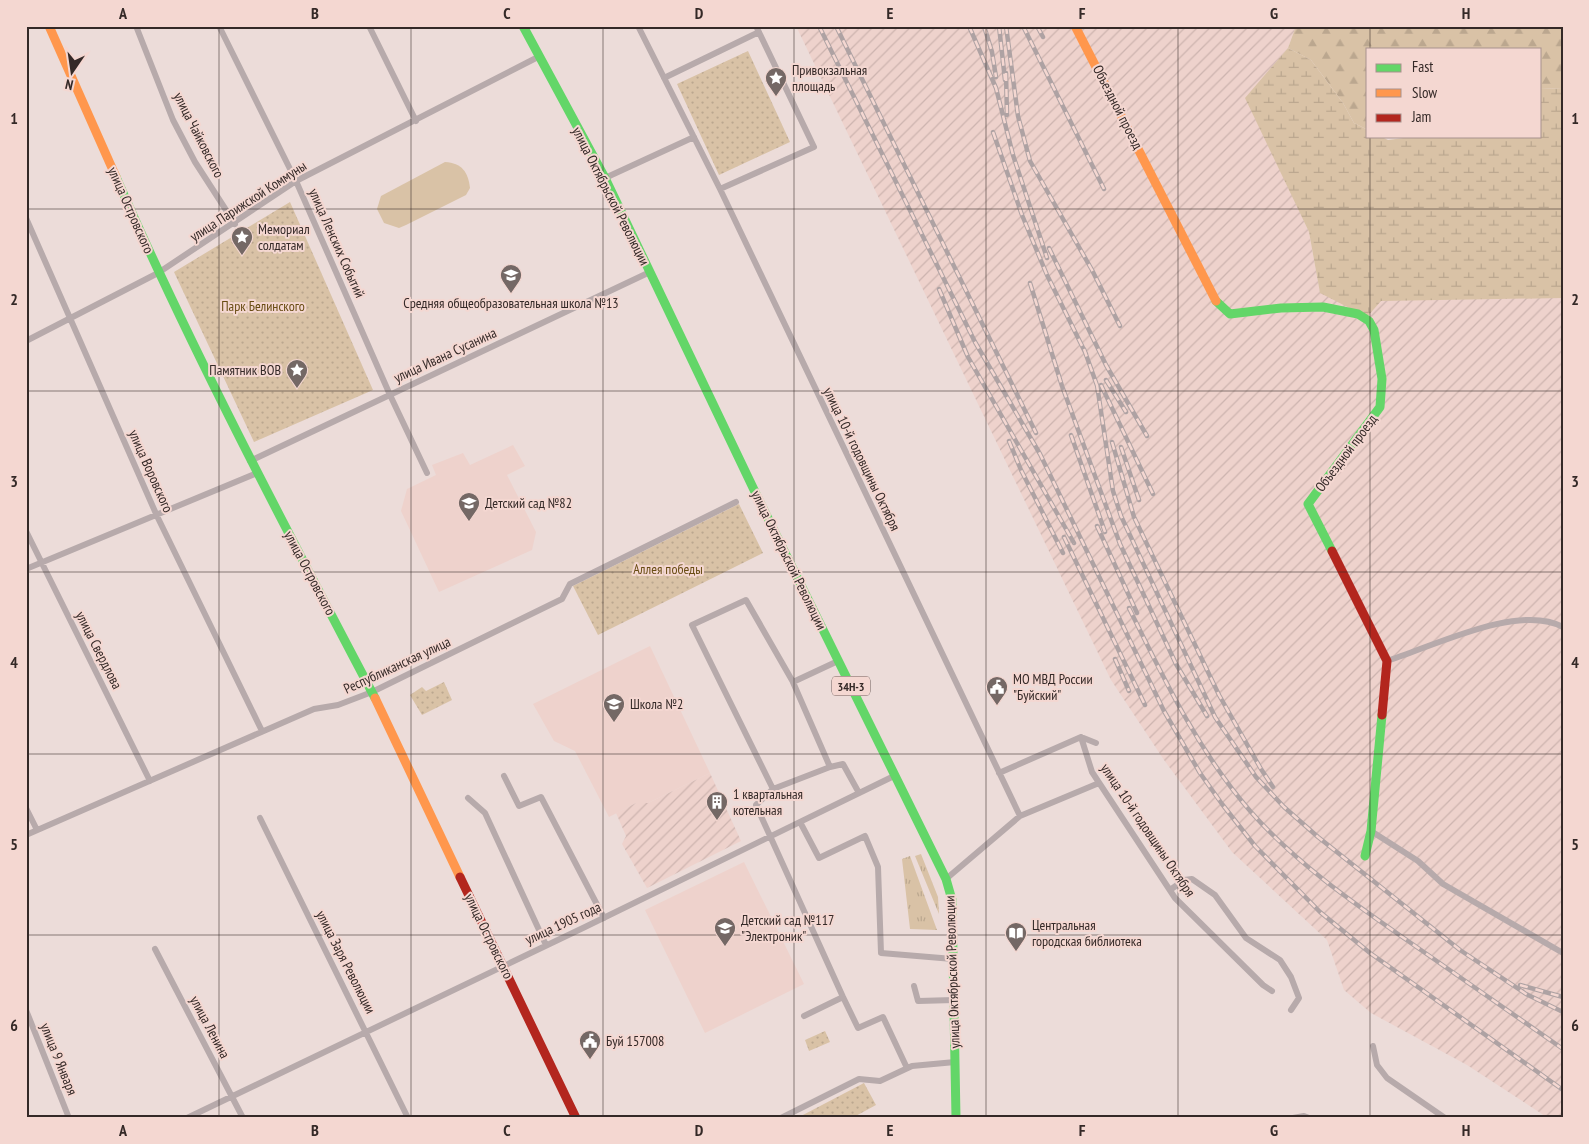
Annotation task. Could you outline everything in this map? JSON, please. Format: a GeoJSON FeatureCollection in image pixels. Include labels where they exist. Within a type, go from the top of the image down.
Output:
{"type":"FeatureCollection","features":[{"type":"Feature","properties":{"kind":"street","name":"улица Островского"},"geometry":{"type":"LineString","coordinates":[[49,26],[158,273],[250,461],[372,692],[504,964],[576,1118]]}},
{"type":"Feature","properties":{"kind":"street","name":"улица Чайковского"},"geometry":{"type":"LineString","coordinates":[[136,26],[173,120],[195,162],[235,224]]}},
{"type":"Feature","properties":{"kind":"street","name":"улица Ленских Событий"},"geometry":{"type":"LineString","coordinates":[[219,26],[296,182],[390,395],[427,473]]}},
{"type":"Feature","properties":{"kind":"street"},"geometry":{"type":"LineString","coordinates":[[369,26],[416,121]]}},
{"type":"Feature","properties":{"kind":"street","name":"улица Октябрьской Революции"},"geometry":{"type":"LineString","coordinates":[[524,26],[538,57],[605,178],[756,494],[946,879],[952,900],[956,1118]]}},
{"type":"Feature","properties":{"kind":"street","name":"улица 10-й годовщины Октября"},"geometry":{"type":"LineString","coordinates":[[638,26],[720,190],[1020,816]]}},
{"type":"Feature","properties":{"kind":"street","name":"Объездной проезд"},"geometry":{"type":"LineString","coordinates":[[1076,26],[1218,305],[1230,314],[1270,308],[1315,307],[1354,313],[1369,321],[1377,340],[1384,392],[1380,407],[1308,504],[1388,661]]}},
{"type":"Feature","properties":{"kind":"street"},"geometry":{"type":"LineString","coordinates":[[664,78],[757,29],[814,147],[720,190]]}},
{"type":"Feature","properties":{"kind":"street","name":"улица Парижской Коммуны"},"geometry":{"type":"LineString","coordinates":[[26,341],[158,273],[296,182],[538,57]]}},
{"type":"Feature","properties":{"kind":"street"},"geometry":{"type":"LineString","coordinates":[[605,178],[694,137]]}},
{"type":"Feature","properties":{"kind":"street","name":"улица Воровского"},"geometry":{"type":"LineString","coordinates":[[26,218],[156,516],[262,731]]}},
{"type":"Feature","properties":{"kind":"street","name":"улица Ивана Сусанина"},"geometry":{"type":"LineString","coordinates":[[250,461],[650,272]]}},
{"type":"Feature","properties":{"kind":"street"},"geometry":{"type":"LineString","coordinates":[[26,569],[257,473]]}},
{"type":"Feature","properties":{"kind":"street","name":"Республиканская улица"},"geometry":{"type":"LineString","coordinates":[[26,835],[314,709],[338,705],[372,692],[562,599],[570,584],[736,502]]}},
{"type":"Feature","properties":{"kind":"street","name":"улица Свердлова"},"geometry":{"type":"LineString","coordinates":[[26,531],[150,780]]}},
{"type":"Feature","properties":{"kind":"street"},"geometry":{"type":"LineString","coordinates":[[773,789],[692,625],[746,600],[792,680],[830,767]]}},
{"type":"Feature","properties":{"kind":"street"},"geometry":{"type":"LineString","coordinates":[[1365,856],[1371,830],[1388,661],[1494,623],[1531,618],[1553,622],[1563,627]]}},
{"type":"Feature","properties":{"kind":"street"},"geometry":{"type":"LineString","coordinates":[[792,680],[838,660]]}},
{"type":"Feature","properties":{"kind":"street"},"geometry":{"type":"LineString","coordinates":[[999,773],[1081,737],[1096,744]]}},
{"type":"Feature","properties":{"kind":"street","name":"улица 10-й годовщины Октября"},"geometry":{"type":"LineString","coordinates":[[1081,737],[1092,772],[1170,890],[1263,985],[1272,991]]}},
{"type":"Feature","properties":{"kind":"street"},"geometry":{"type":"LineString","coordinates":[[859,793],[843,764],[830,767],[773,789],[756,805],[858,1028],[884,1017],[907,1068]]}},
{"type":"Feature","properties":{"kind":"street"},"geometry":{"type":"LineString","coordinates":[[504,776],[519,806],[541,797],[604,918]]}},
{"type":"Feature","properties":{"kind":"street","name":"улица 1905 года"},"geometry":{"type":"LineString","coordinates":[[187,1118],[504,964],[604,918],[894,776]]}},
{"type":"Feature","properties":{"kind":"street"},"geometry":{"type":"LineString","coordinates":[[946,879],[1020,816],[1100,783]]}},
{"type":"Feature","properties":{"kind":"street"},"geometry":{"type":"LineString","coordinates":[[468,798],[485,814],[546,945]]}},
{"type":"Feature","properties":{"kind":"street"},"geometry":{"type":"LineString","coordinates":[[26,808],[37,830]]}},
{"type":"Feature","properties":{"kind":"street","name":"улица Заря Революции"},"geometry":{"type":"LineString","coordinates":[[260,818],[408,1118]]}},
{"type":"Feature","properties":{"kind":"street"},"geometry":{"type":"LineString","coordinates":[[800,822],[819,858],[865,836],[878,867],[881,953],[953,959]]}},
{"type":"Feature","properties":{"kind":"street"},"geometry":{"type":"LineString","coordinates":[[1371,830],[1418,860],[1443,884],[1563,953]]}},
{"type":"Feature","properties":{"kind":"street"},"geometry":{"type":"LineString","coordinates":[[1170,890],[1184,880],[1192,880],[1215,895],[1246,938],[1280,960],[1291,977],[1299,998],[1291,1010]]}},
{"type":"Feature","properties":{"kind":"street","name":"улица Ленина"},"geometry":{"type":"LineString","coordinates":[[155,949],[243,1118]]}},
{"type":"Feature","properties":{"kind":"street"},"geometry":{"type":"LineString","coordinates":[[914,986],[918,1001],[954,1000]]}},
{"type":"Feature","properties":{"kind":"street"},"geometry":{"type":"LineString","coordinates":[[804,1016],[843,997]]}},
{"type":"Feature","properties":{"kind":"street","name":"улица 9 Января"},"geometry":{"type":"LineString","coordinates":[[26,1010],[69,1118]]}},
{"type":"Feature","properties":{"kind":"street"},"geometry":{"type":"LineString","coordinates":[[1373,1046],[1377,1065],[1387,1078],[1445,1118]]}},
{"type":"Feature","properties":{"kind":"street"},"geometry":{"type":"LineString","coordinates":[[781,1118],[859,1079],[880,1081],[912,1066],[955,1062]]}},
{"type":"Feature","properties":{"kind":"street"},"geometry":{"type":"LineString","coordinates":[[1293,1118],[1304,1116],[1309,1118]]}},
{"type":"Feature","properties":{"kind":"shaded area"},"geometry":{"type":"Polygon","coordinates":[[[796,26],[1296,26],[1288,48],[1246,98],[1309,232],[1320,293],[1379,271],[1563,298],[1563,1118],[1548,1118],[1467,1065],[1371,1013],[1344,990],[1327,940],[1232,852],[1164,760],[1111,680],[796,26]]]}},
{"type":"Feature","properties":{"kind":"shaded area","name":"Детский сад №82"},"geometry":{"type":"Polygon","coordinates":[[[513,445],[525,466],[507,475],[536,532],[532,550],[439,592],[401,511],[407,489],[436,475],[432,465],[463,453],[470,465],[513,445]]]}},
{"type":"Feature","properties":{"kind":"shaded area","name":"Школа №2"},"geometry":{"type":"Polygon","coordinates":[[[650,646],[710,773],[648,803],[636,803],[609,817],[575,751],[554,741],[533,704],[650,646]]]}},
{"type":"Feature","properties":{"kind":"shaded area"},"geometry":{"type":"Polygon","coordinates":[[[710,773],[741,841],[647,888],[622,844],[626,836],[616,813],[636,803],[648,803],[710,773]]]}},
{"type":"Feature","properties":{"kind":"shaded area","name":"Детский сад №117 \"Электроник\""},"geometry":{"type":"Polygon","coordinates":[[[744,862],[804,984],[705,1033],[645,910],[744,862]]]}},
{"type":"Feature","properties":{"kind":"green space"},"geometry":{"type":"Polygon","coordinates":[[[1296,26],[1563,26],[1563,89],[1542,88],[1542,48],[1366,48],[1366,129],[1354,123],[1343,103],[1311,60],[1288,48],[1296,26]]]}},
{"type":"Feature","properties":{"kind":"green space"},"geometry":{"type":"Polygon","coordinates":[[[1288,48],[1311,60],[1343,103],[1354,123],[1366,129],[1366,138],[1384,138],[1388,140],[1404,138],[1542,138],[1542,88],[1563,89],[1563,298],[1381,301],[1367,317],[1320,293],[1309,232],[1245,98],[1288,48]]]}},
{"type":"Feature","properties":{"kind":"green space"},"geometry":{"type":"Polygon","coordinates":[[[748,51],[790,142],[719,175],[677,84],[748,51]]]}},
{"type":"Feature","properties":{"kind":"green space"},"geometry":{"type":"Polygon","coordinates":[[[445,162],[460,166],[466,173],[470,188],[466,195],[399,228],[384,223],[377,209],[381,196],[445,162]]]}},
{"type":"Feature","properties":{"kind":"green space","name":"Парк Белинского"},"geometry":{"type":"Polygon","coordinates":[[[290,202],[373,390],[254,442],[174,272],[290,202]]]}},
{"type":"Feature","properties":{"kind":"green space","name":"Аллея победы"},"geometry":{"type":"Polygon","coordinates":[[[739,504],[763,553],[598,635],[573,586],[739,504]]]}},
{"type":"Feature","properties":{"kind":"green space"},"geometry":{"type":"Polygon","coordinates":[[[444,682],[452,700],[422,715],[410,695],[422,687],[426,691],[444,682]]]}},
{"type":"Feature","properties":{"kind":"green space"},"geometry":{"type":"Polygon","coordinates":[[[921,854],[938,897],[939,914],[915,856],[921,854]]]}},
{"type":"Feature","properties":{"kind":"green space"},"geometry":{"type":"Polygon","coordinates":[[[910,856],[937,930],[910,929],[902,859],[910,856]]]}},
{"type":"Feature","properties":{"kind":"green space"},"geometry":{"type":"Polygon","coordinates":[[[825,1031],[830,1042],[809,1051],[805,1040],[825,1031]]]}},
{"type":"Feature","properties":{"kind":"green space"},"geometry":{"type":"Polygon","coordinates":[[[864,1083],[876,1105],[852,1118],[802,1118],[801,1116],[864,1083]]]}},
{"type":"Feature","properties":{"kind":"railway"},"geometry":{"type":"LineString","coordinates":[[819,26],[975,342],[1040,454],[1164,711],[1200,773],[1255,846],[1320,912],[1370,953],[1563,1090]]}},
{"type":"Feature","properties":{"kind":"railway"},"geometry":{"type":"LineString","coordinates":[[836,26],[1036,433]]}},
{"type":"Feature","properties":{"kind":"railway"},"geometry":{"type":"LineString","coordinates":[[969,26],[996,88],[1013,155],[1047,258]]}},
{"type":"Feature","properties":{"kind":"railway"},"geometry":{"type":"LineString","coordinates":[[984,26],[992,52],[996,77]]}},
{"type":"Feature","properties":{"kind":"railway"},"geometry":{"type":"LineString","coordinates":[[999,26],[1005,80]]}},
{"type":"Feature","properties":{"kind":"railway"},"geometry":{"type":"LineString","coordinates":[[1006,26],[1018,116],[1030,161],[1092,270],[1120,326]]}},
{"type":"Feature","properties":{"kind":"railway"},"geometry":{"type":"LineString","coordinates":[[1023,26],[1104,189]]}},
{"type":"Feature","properties":{"kind":"railway"},"geometry":{"type":"LineString","coordinates":[[1037,26],[1043,37]]}},
{"type":"Feature","properties":{"kind":"railway"},"geometry":{"type":"LineString","coordinates":[[1006,73],[1007,115]]}},
{"type":"Feature","properties":{"kind":"railway"},"geometry":{"type":"LineString","coordinates":[[993,132],[1022,215],[1047,275],[1086,354]]}},
{"type":"Feature","properties":{"kind":"railway"},"geometry":{"type":"LineString","coordinates":[[1049,248],[1106,365],[1147,436]]}},
{"type":"Feature","properties":{"kind":"railway"},"geometry":{"type":"LineString","coordinates":[[1030,283],[1062,386],[1120,544],[1176,664],[1207,716]]}},
{"type":"Feature","properties":{"kind":"railway"},"geometry":{"type":"LineString","coordinates":[[939,289],[968,357],[1074,543]]}},
{"type":"Feature","properties":{"kind":"railway"},"geometry":{"type":"LineString","coordinates":[[1084,349],[1099,391]]}},
{"type":"Feature","properties":{"kind":"railway"},"geometry":{"type":"LineString","coordinates":[[1106,380],[1126,412]]}},
{"type":"Feature","properties":{"kind":"railway"},"geometry":{"type":"LineString","coordinates":[[1097,385],[1113,491],[1121,516],[1215,717],[1256,777],[1284,807],[1318,837],[1460,950],[1526,994],[1563,1012]]}},
{"type":"Feature","properties":{"kind":"railway"},"geometry":{"type":"LineString","coordinates":[[1101,385],[1153,494]]}},
{"type":"Feature","properties":{"kind":"railway"},"geometry":{"type":"LineString","coordinates":[[1071,435],[1105,532]]}},
{"type":"Feature","properties":{"kind":"railway"},"geometry":{"type":"LineString","coordinates":[[1009,441],[1021,470],[1063,553]]}},
{"type":"Feature","properties":{"kind":"railway"},"geometry":{"type":"LineString","coordinates":[[1112,442],[1134,517],[1219,695],[1273,787]]}},
{"type":"Feature","properties":{"kind":"railway"},"geometry":{"type":"LineString","coordinates":[[1121,447],[1139,500]]}},
{"type":"Feature","properties":{"kind":"railway"},"geometry":{"type":"LineString","coordinates":[[1097,526],[1137,613]]}},
{"type":"Feature","properties":{"kind":"railway"},"geometry":{"type":"LineString","coordinates":[[1064,537],[1145,705]]}},
{"type":"Feature","properties":{"kind":"railway"},"geometry":{"type":"LineString","coordinates":[[1129,608],[1169,688],[1198,739],[1232,789],[1268,831],[1325,881],[1563,1049]]}},
{"type":"Feature","properties":{"kind":"railway"},"geometry":{"type":"LineString","coordinates":[[1115,659],[1129,691]]}},
{"type":"Feature","properties":{"kind":"railway"},"geometry":{"type":"LineString","coordinates":[[1520,985],[1563,997]]}},
{"type":"Feature","properties":{"kind":"traffic: fast"},"geometry":{"type":"LineString","coordinates":[[523,26],[605,178],[756,494]]}},
{"type":"Feature","properties":{"kind":"traffic: fast"},"geometry":{"type":"LineString","coordinates":[[116,177],[208,375],[375,698]]}},
{"type":"Feature","properties":{"kind":"traffic: fast"},"geometry":{"type":"LineString","coordinates":[[1216,301],[1230,314],[1281,308],[1323,307],[1358,314],[1369,321],[1374,330],[1382,379],[1380,407],[1308,504],[1332,551]]}},
{"type":"Feature","properties":{"kind":"traffic: fast"},"geometry":{"type":"LineString","coordinates":[[756,494],[946,879],[952,900],[956,1118]]}},
{"type":"Feature","properties":{"kind":"traffic: fast"},"geometry":{"type":"LineString","coordinates":[[1365,856],[1371,831],[1382,715]]}},
{"type":"Feature","properties":{"kind":"traffic: slow"},"geometry":{"type":"LineString","coordinates":[[49,26],[116,177]]}},
{"type":"Feature","properties":{"kind":"traffic: slow"},"geometry":{"type":"LineString","coordinates":[[1075,26],[1216,301]]}},
{"type":"Feature","properties":{"kind":"traffic: slow"},"geometry":{"type":"LineString","coordinates":[[375,698],[460,877]]}},
{"type":"Feature","properties":{"kind":"traffic: jam"},"geometry":{"type":"LineString","coordinates":[[1332,551],[1387,661],[1382,715]]}},
{"type":"Feature","properties":{"kind":"traffic: jam"},"geometry":{"type":"LineString","coordinates":[[460,877],[576,1118]]}},
{"type":"Feature","properties":{"kind":"place","name":"Привокзальная площадь"},"geometry":{"type":"Point","coordinates":[776,97]}},
{"type":"Feature","properties":{"kind":"place","name":"Мемориал солдатам"},"geometry":{"type":"Point","coordinates":[242,256]}},
{"type":"Feature","properties":{"kind":"place","name":"Средняя общеобразовательная школа №13"},"geometry":{"type":"Point","coordinates":[511,294]}},
{"type":"Feature","properties":{"kind":"place","name":"Памятник ВОВ"},"geometry":{"type":"Point","coordinates":[297,389]}},
{"type":"Feature","properties":{"kind":"place","name":"Детский сад №82"},"geometry":{"type":"Point","coordinates":[469,522]}},
{"type":"Feature","properties":{"kind":"place","name":"МО МВД России \"Буйский\""},"geometry":{"type":"Point","coordinates":[997,706]}},
{"type":"Feature","properties":{"kind":"place","name":"Школа №2"},"geometry":{"type":"Point","coordinates":[614,723]}},
{"type":"Feature","properties":{"kind":"place","name":"1 квартальная котельная"},"geometry":{"type":"Point","coordinates":[717,821]}},
{"type":"Feature","properties":{"kind":"place","name":"Детский сад №117 \"Электроник\""},"geometry":{"type":"Point","coordinates":[725,947]}},
{"type":"Feature","properties":{"kind":"place","name":"Центральная городская библиотека"},"geometry":{"type":"Point","coordinates":[1016,952]}},
{"type":"Feature","properties":{"kind":"place","name":"Буй 157008"},"geometry":{"type":"Point","coordinates":[590,1060]}}]}
